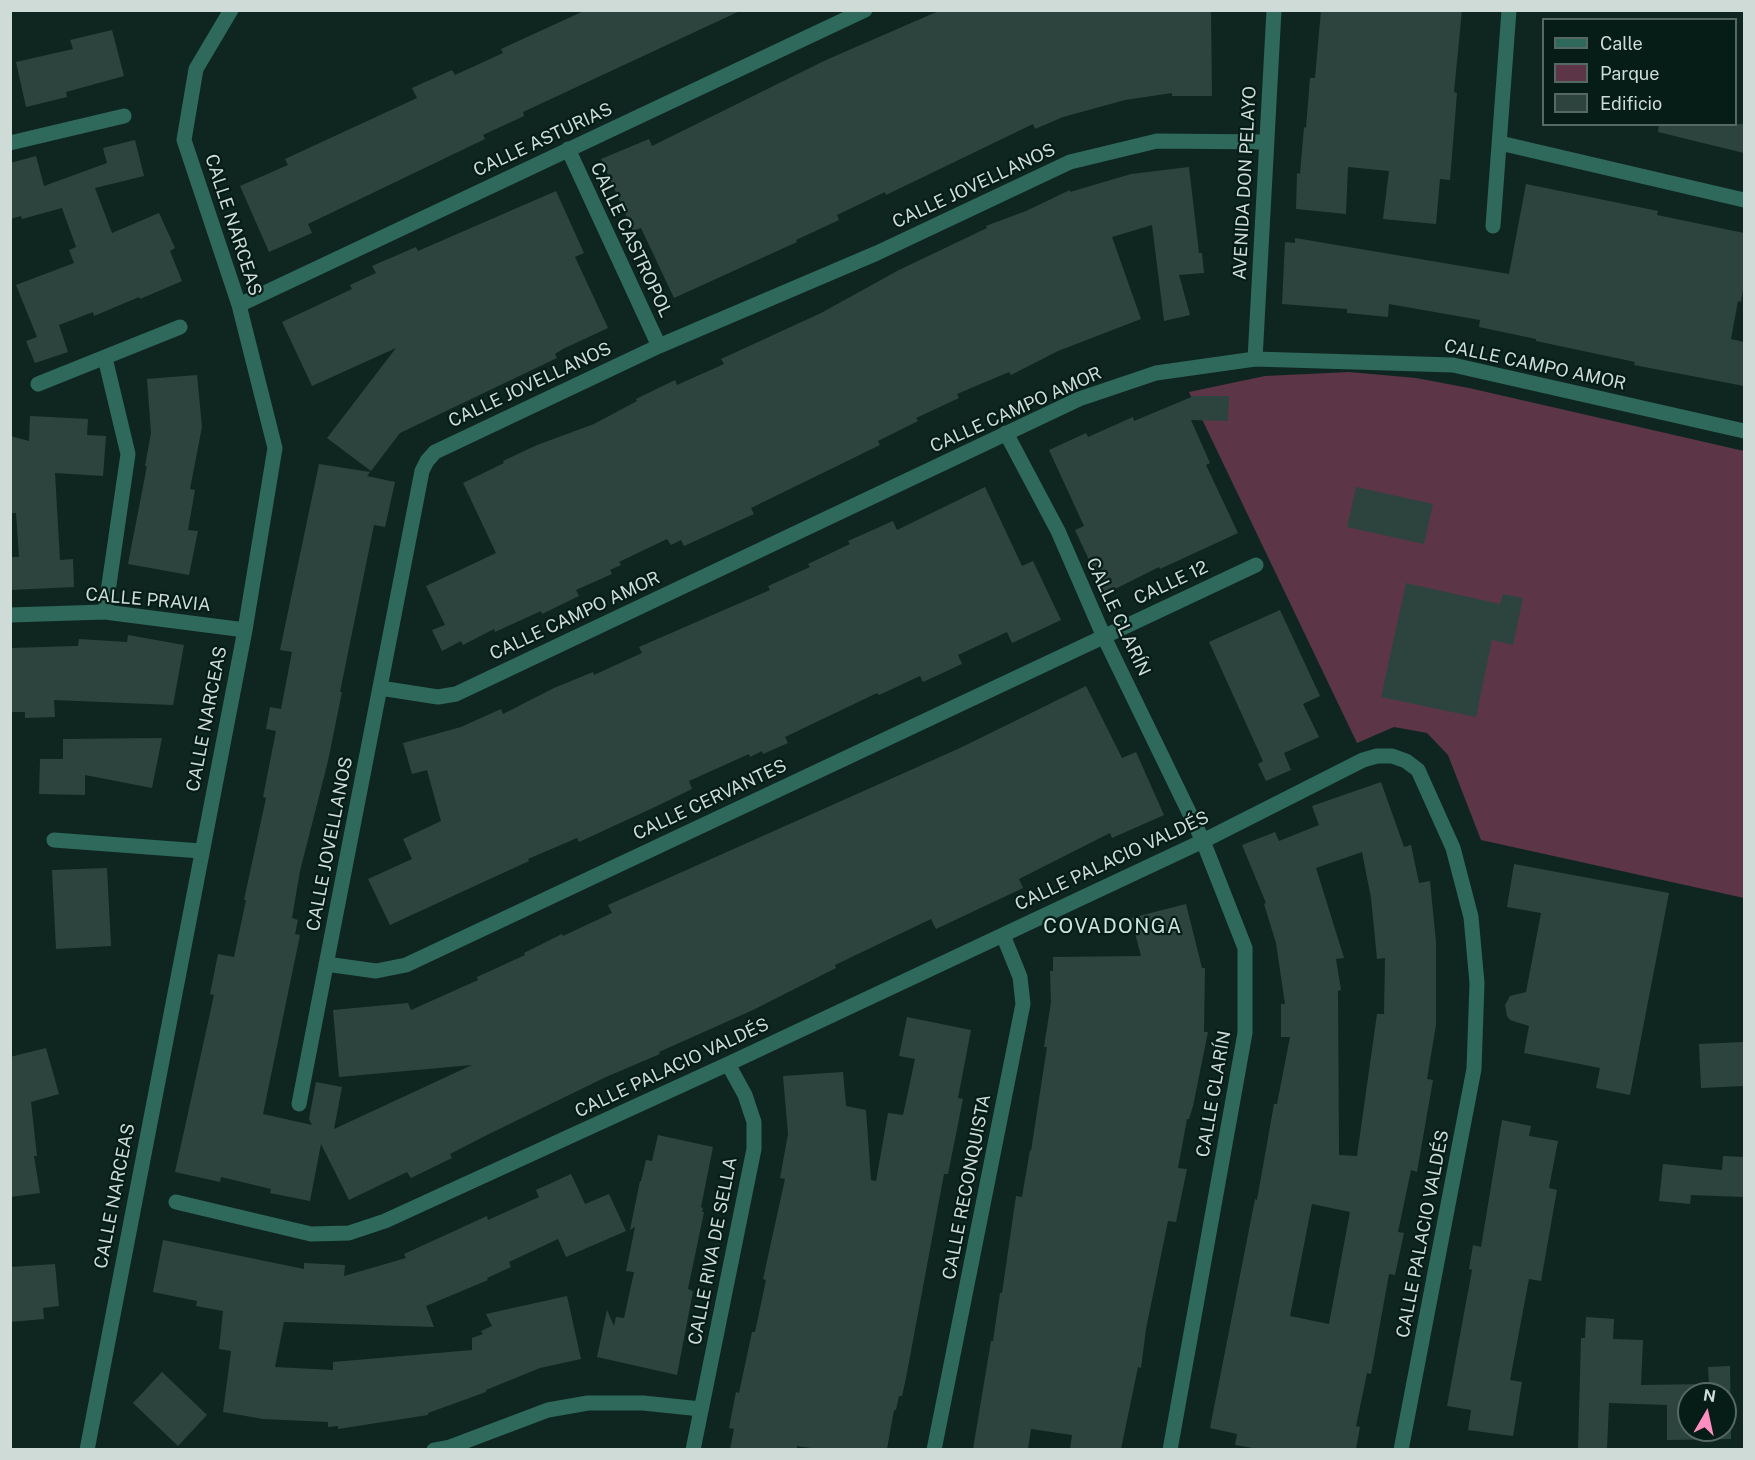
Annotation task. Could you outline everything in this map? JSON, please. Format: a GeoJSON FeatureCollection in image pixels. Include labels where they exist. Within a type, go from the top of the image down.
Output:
{"type":"FeatureCollection","features":[{"type":"Feature","properties":{"kind":"street","name":"CALLE NARCEAS"},"geometry":{"type":"LineString","coordinates":[[87,1449],[245,630],[275,448],[239,305],[184,140],[196,69],[231,10]]}},
{"type":"Feature","properties":{"kind":"street","name":"CALLE ASTURIAS"},"geometry":{"type":"LineString","coordinates":[[239,305],[568,150],[837,16],[865,10]]}},
{"type":"Feature","properties":{"kind":"street","name":"AVENIDA DON PELAYO"},"geometry":{"type":"LineString","coordinates":[[1255,358],[1274,10]]}},
{"type":"Feature","properties":{"kind":"street"},"geometry":{"type":"LineString","coordinates":[[1492,226],[1509,10]]}},
{"type":"Feature","properties":{"kind":"street"},"geometry":{"type":"LineString","coordinates":[[11,142],[124,116]]}},
{"type":"Feature","properties":{"kind":"street","name":"CALLE JOVELLANOS"},"geometry":{"type":"LineString","coordinates":[[299,1104],[422,471],[427,460],[435,452],[659,346],[877,253],[1070,162],[1157,141],[1267,142]]}},
{"type":"Feature","properties":{"kind":"street"},"geometry":{"type":"LineString","coordinates":[[1500,143],[1744,200]]}},
{"type":"Feature","properties":{"kind":"street","name":"CALLE CASTROPOL"},"geometry":{"type":"LineString","coordinates":[[568,150],[659,346]]}},
{"type":"Feature","properties":{"kind":"street"},"geometry":{"type":"LineString","coordinates":[[38,384],[180,327]]}},
{"type":"Feature","properties":{"kind":"street"},"geometry":{"type":"LineString","coordinates":[[105,358],[128,454],[105,612]]}},
{"type":"Feature","properties":{"kind":"street","name":"CALLE CAMPO AMOR"},"geometry":{"type":"LineString","coordinates":[[380,688],[438,697],[456,694],[1079,399],[1156,373],[1255,358],[1453,365],[1744,431]]}},
{"type":"Feature","properties":{"kind":"street","name":"CALLE CLARÍN"},"geometry":{"type":"LineString","coordinates":[[1006,433],[1058,531],[1104,637],[1203,841],[1245,948],[1245,1033],[1174,1448]]}},
{"type":"Feature","properties":{"kind":"street","name":"CALLE 12"},"geometry":{"type":"LineString","coordinates":[[1104,637],[1256,565]]}},
{"type":"Feature","properties":{"kind":"street","name":"CALLE PRAVIA"},"geometry":{"type":"LineString","coordinates":[[10,615],[105,612],[245,630]]}},
{"type":"Feature","properties":{"kind":"street","name":"CALLE CERVANTES"},"geometry":{"type":"LineString","coordinates":[[326,964],[376,971],[406,965],[1104,637]]}},
{"type":"Feature","properties":{"kind":"street","name":"CALLE PALACIO VALDÉS"},"geometry":{"type":"LineString","coordinates":[[176,1202],[311,1234],[349,1233],[385,1221],[728,1064],[1203,841],[1363,760],[1377,756],[1392,756],[1406,761],[1418,770],[1453,848],[1471,917],[1477,983],[1474,1069],[1401,1449]]}},
{"type":"Feature","properties":{"kind":"street"},"geometry":{"type":"LineString","coordinates":[[54,840],[201,851]]}},
{"type":"Feature","properties":{"kind":"street","name":"CALLE RECONQUISTA"},"geometry":{"type":"LineString","coordinates":[[934,1449],[1023,1004],[1020,977],[1003,935]]}},
{"type":"Feature","properties":{"kind":"street","name":"CALLE RIVA DE SELLA"},"geometry":{"type":"LineString","coordinates":[[693,1449],[754,1149],[754,1122],[745,1095],[728,1064]]}},
{"type":"Feature","properties":{"kind":"street"},"geometry":{"type":"LineString","coordinates":[[445,1448],[548,1410],[588,1403],[643,1403],[701,1409]]}},
{"type":"Feature","properties":{"kind":"green space"},"geometry":{"type":"Polygon","coordinates":[[[1349,372],[1416,378],[1469,388],[1744,451],[1744,898],[1481,840],[1448,755],[1427,733],[1394,727],[1357,743],[1189,392],[1265,376],[1349,372]]]}},
{"type":"Feature","properties":{"kind":"building"},"geometry":{"type":"Polygon","coordinates":[[[586,10],[742,10],[523,112],[524,116],[483,135],[485,139],[308,224],[312,233],[269,252],[240,186],[288,165],[285,159],[417,98],[412,88],[452,70],[455,75],[503,53],[501,49],[586,10]]]}},
{"type":"Feature","properties":{"kind":"building"},"geometry":{"type":"Polygon","coordinates":[[[941,10],[1211,10],[1212,96],[1172,96],[1172,93],[1125,100],[1063,117],[1035,129],[1033,124],[886,195],[885,192],[837,215],[839,220],[796,240],[797,242],[674,298],[641,228],[633,231],[601,159],[649,139],[652,146],[826,60],[941,10]]]}},
{"type":"Feature","properties":{"kind":"building"},"geometry":{"type":"Polygon","coordinates":[[[1321,10],[1462,10],[1454,92],[1457,93],[1450,180],[1440,179],[1436,224],[1383,219],[1389,171],[1348,167],[1346,214],[1296,209],[1297,173],[1300,174],[1310,78],[1315,78],[1321,10]]]}},
{"type":"Feature","properties":{"kind":"building"},"geometry":{"type":"Polygon","coordinates":[[[112,30],[124,76],[66,92],[67,97],[26,107],[16,62],[73,49],[70,40],[112,30]]]}},
{"type":"Feature","properties":{"kind":"building"},"geometry":{"type":"Polygon","coordinates":[[[1737,124],[1744,124],[1744,153],[1658,132],[1659,126],[1737,126],[1737,124]]]}},
{"type":"Feature","properties":{"kind":"building"},"geometry":{"type":"Polygon","coordinates":[[[135,140],[144,176],[95,188],[112,233],[159,213],[175,248],[170,251],[182,281],[94,316],[93,312],[59,325],[68,352],[35,363],[26,341],[37,337],[16,285],[74,263],[69,250],[76,247],[62,208],[22,219],[21,216],[10,219],[10,163],[36,156],[44,186],[107,163],[103,148],[135,140]]]}},
{"type":"Feature","properties":{"kind":"building"},"geometry":{"type":"Polygon","coordinates":[[[1189,167],[1199,253],[1202,253],[1204,273],[1179,275],[1190,315],[1164,321],[1152,225],[1112,237],[1141,319],[1058,351],[1011,375],[1009,372],[957,394],[959,398],[916,418],[918,421],[878,441],[880,445],[751,508],[754,514],[684,546],[681,540],[671,545],[667,539],[619,562],[621,565],[610,570],[612,574],[576,590],[579,596],[542,614],[541,611],[495,632],[494,629],[463,645],[461,641],[442,651],[432,630],[445,625],[426,586],[496,553],[463,483],[537,445],[594,424],[637,401],[636,399],[675,380],[677,385],[724,364],[721,359],[821,313],[899,270],[987,228],[986,226],[1026,211],[1070,190],[1070,192],[1131,174],[1189,167]]]}},
{"type":"Feature","properties":{"kind":"building"},"geometry":{"type":"Polygon","coordinates":[[[1526,184],[1658,211],[1657,215],[1744,233],[1744,282],[1731,339],[1744,342],[1744,386],[1634,365],[1635,362],[1479,327],[1480,320],[1389,304],[1388,317],[1347,313],[1347,309],[1282,304],[1285,242],[1295,243],[1295,238],[1509,274],[1526,184]]]}},
{"type":"Feature","properties":{"kind":"building"},"geometry":{"type":"Polygon","coordinates":[[[556,191],[584,253],[575,257],[608,328],[563,349],[555,354],[557,358],[400,433],[371,471],[327,438],[396,348],[312,386],[282,322],[352,289],[350,285],[376,273],[372,266],[416,247],[418,251],[556,191]]]}},
{"type":"Feature","properties":{"kind":"building"},"geometry":{"type":"Polygon","coordinates":[[[197,375],[202,427],[190,489],[195,490],[188,530],[198,531],[189,575],[128,564],[151,433],[147,379],[197,375]]]}},
{"type":"Feature","properties":{"kind":"building"},"geometry":{"type":"Polygon","coordinates":[[[1194,396],[1229,396],[1228,421],[1191,420],[1210,463],[1206,465],[1238,533],[1160,569],[1159,567],[1105,594],[1075,530],[1084,526],[1049,450],[1086,433],[1088,437],[1133,417],[1134,421],[1194,396]]]}},
{"type":"Feature","properties":{"kind":"building"},"geometry":{"type":"Polygon","coordinates":[[[30,416],[88,419],[87,435],[106,436],[103,476],[55,473],[60,560],[73,559],[74,587],[10,590],[10,557],[19,557],[16,513],[10,513],[10,436],[29,441],[30,416]]]}},
{"type":"Feature","properties":{"kind":"building"},"geometry":{"type":"Polygon","coordinates":[[[319,464],[370,472],[367,476],[395,482],[385,527],[374,525],[328,761],[300,871],[292,918],[298,920],[295,934],[300,935],[263,1114],[312,1125],[309,1119],[316,1082],[342,1087],[334,1129],[472,1065],[339,1077],[333,1010],[408,1003],[411,1010],[478,980],[477,977],[525,955],[524,953],[562,934],[563,936],[612,913],[608,905],[960,748],[1086,686],[1122,758],[1136,752],[1164,815],[1112,838],[1110,833],[1019,879],[1023,888],[936,929],[931,919],[835,965],[836,968],[753,1010],[659,1052],[660,1054],[606,1077],[489,1134],[450,1154],[452,1158],[411,1178],[407,1172],[349,1200],[321,1144],[310,1201],[270,1193],[271,1189],[221,1177],[220,1182],[175,1172],[214,995],[210,994],[218,954],[234,957],[246,900],[244,900],[266,798],[263,797],[276,731],[266,729],[270,707],[281,709],[292,652],[280,650],[319,464]]]}},
{"type":"Feature","properties":{"kind":"building"},"geometry":{"type":"Polygon","coordinates":[[[985,487],[1022,566],[1033,561],[1061,620],[1012,643],[1007,632],[958,655],[962,664],[923,682],[920,676],[879,695],[877,693],[785,737],[788,743],[763,754],[762,751],[750,757],[749,754],[689,781],[692,789],[657,806],[579,842],[577,838],[528,859],[529,861],[390,925],[368,879],[412,859],[403,839],[441,821],[427,770],[412,774],[403,743],[461,727],[501,709],[503,714],[554,688],[593,672],[594,675],[642,653],[639,647],[770,590],[768,586],[810,567],[808,564],[850,544],[848,541],[893,521],[897,530],[985,487]]]}},
{"type":"Feature","properties":{"kind":"building"},"geometry":{"type":"Polygon","coordinates":[[[1356,487],[1433,504],[1424,544],[1347,527],[1356,487]]]}},
{"type":"Feature","properties":{"kind":"building"},"geometry":{"type":"Polygon","coordinates":[[[1406,583],[1500,604],[1503,594],[1523,598],[1513,645],[1492,640],[1476,717],[1381,697],[1406,583]]]}},
{"type":"Feature","properties":{"kind":"building"},"geometry":{"type":"Polygon","coordinates":[[[1280,610],[1320,696],[1303,704],[1319,737],[1284,753],[1291,770],[1266,781],[1258,764],[1263,761],[1209,642],[1280,610]]]}},
{"type":"Feature","properties":{"kind":"building"},"geometry":{"type":"Polygon","coordinates":[[[128,635],[184,645],[173,705],[54,700],[55,717],[25,718],[25,712],[10,712],[10,648],[78,646],[79,639],[127,642],[128,635]]]}},
{"type":"Feature","properties":{"kind":"building"},"geometry":{"type":"Polygon","coordinates":[[[162,738],[152,788],[85,775],[85,795],[39,794],[40,759],[63,759],[63,739],[162,738]]]}},
{"type":"Feature","properties":{"kind":"building"},"geometry":{"type":"Polygon","coordinates":[[[1381,782],[1404,847],[1411,845],[1419,883],[1430,881],[1436,942],[1436,1025],[1427,1079],[1433,1080],[1417,1172],[1411,1170],[1398,1232],[1404,1233],[1395,1275],[1389,1274],[1371,1374],[1367,1373],[1356,1426],[1360,1427],[1356,1449],[1259,1449],[1235,1445],[1237,1434],[1210,1428],[1255,1199],[1257,1200],[1274,1104],[1277,1104],[1290,1037],[1281,1037],[1281,1004],[1285,1004],[1276,943],[1264,904],[1266,903],[1242,845],[1275,832],[1279,841],[1319,825],[1312,806],[1381,782]],[[1362,852],[1316,868],[1344,958],[1336,959],[1341,990],[1338,991],[1339,1155],[1357,1156],[1377,1014],[1384,1014],[1385,958],[1377,959],[1371,898],[1362,852]],[[1312,1204],[1290,1316],[1329,1324],[1350,1212],[1312,1204]]]}},
{"type":"Feature","properties":{"kind":"building"},"geometry":{"type":"Polygon","coordinates":[[[1514,864],[1669,893],[1630,1095],[1596,1088],[1600,1068],[1524,1053],[1529,1026],[1510,1020],[1505,1005],[1510,996],[1526,992],[1541,913],[1507,907],[1514,864]]]}},
{"type":"Feature","properties":{"kind":"building"},"geometry":{"type":"Polygon","coordinates":[[[107,868],[111,946],[56,949],[52,870],[107,868]]]}},
{"type":"Feature","properties":{"kind":"building"},"geometry":{"type":"Polygon","coordinates":[[[1186,904],[1202,968],[1205,968],[1204,1032],[1208,1032],[1178,1168],[1187,1169],[1176,1222],[1168,1221],[1146,1329],[1141,1368],[1138,1367],[1121,1449],[1070,1449],[1072,1435],[1031,1429],[1028,1449],[973,1449],[991,1341],[993,1341],[1000,1293],[1002,1293],[1016,1196],[1022,1197],[1031,1151],[1047,1047],[1044,1047],[1051,1002],[1050,971],[1053,971],[1053,957],[1141,956],[1131,918],[1186,904]]]}},
{"type":"Feature","properties":{"kind":"building"},"geometry":{"type":"Polygon","coordinates":[[[907,1017],[971,1030],[958,1098],[963,1099],[948,1174],[944,1174],[906,1378],[902,1396],[899,1396],[896,1410],[894,1410],[887,1449],[818,1449],[797,1446],[797,1449],[730,1449],[734,1429],[729,1428],[736,1392],[739,1393],[752,1332],[755,1332],[766,1280],[763,1279],[785,1179],[780,1178],[788,1134],[783,1076],[843,1072],[846,1106],[866,1110],[871,1180],[876,1181],[888,1113],[903,1115],[915,1059],[899,1056],[907,1017]]]}},
{"type":"Feature","properties":{"kind":"building"},"geometry":{"type":"Polygon","coordinates":[[[1744,1042],[1744,1086],[1701,1088],[1699,1044],[1744,1042]]]}},
{"type":"Feature","properties":{"kind":"building"},"geometry":{"type":"Polygon","coordinates":[[[46,1048],[59,1094],[31,1102],[37,1156],[34,1156],[40,1193],[10,1197],[10,1057],[46,1048]]]}},
{"type":"Feature","properties":{"kind":"building"},"geometry":{"type":"Polygon","coordinates":[[[1502,1120],[1531,1126],[1529,1136],[1558,1141],[1549,1188],[1557,1190],[1541,1281],[1529,1279],[1510,1380],[1522,1382],[1513,1436],[1468,1430],[1471,1410],[1447,1406],[1472,1270],[1469,1269],[1473,1245],[1481,1247],[1502,1120]]]}},
{"type":"Feature","properties":{"kind":"building"},"geometry":{"type":"Polygon","coordinates":[[[658,1135],[713,1147],[701,1207],[704,1212],[688,1289],[693,1291],[677,1375],[597,1357],[607,1310],[614,1326],[616,1317],[624,1318],[634,1272],[626,1271],[635,1227],[630,1230],[646,1160],[652,1161],[658,1135]]]}},
{"type":"Feature","properties":{"kind":"building"},"geometry":{"type":"Polygon","coordinates":[[[1723,1156],[1744,1157],[1744,1197],[1691,1195],[1690,1204],[1659,1201],[1663,1164],[1722,1170],[1723,1156]]]}},
{"type":"Feature","properties":{"kind":"building"},"geometry":{"type":"Polygon","coordinates":[[[571,1174],[585,1204],[609,1194],[626,1231],[566,1257],[558,1239],[509,1262],[511,1267],[487,1278],[488,1280],[426,1306],[434,1327],[284,1322],[275,1367],[333,1370],[333,1362],[472,1350],[472,1338],[483,1334],[481,1331],[492,1326],[486,1314],[567,1296],[581,1359],[540,1368],[486,1390],[486,1392],[428,1413],[428,1415],[338,1429],[338,1426],[328,1427],[328,1422],[263,1419],[223,1412],[231,1351],[219,1349],[223,1311],[196,1306],[197,1301],[153,1292],[163,1240],[304,1269],[304,1263],[345,1265],[344,1276],[406,1258],[404,1254],[487,1216],[488,1220],[539,1197],[536,1190],[571,1174]]]}},
{"type":"Feature","properties":{"kind":"building"},"geometry":{"type":"Polygon","coordinates":[[[55,1264],[59,1306],[43,1308],[44,1319],[10,1322],[10,1267],[55,1264]]]}},
{"type":"Feature","properties":{"kind":"building"},"geometry":{"type":"Polygon","coordinates":[[[1586,1317],[1614,1319],[1613,1339],[1643,1340],[1641,1385],[1677,1384],[1677,1440],[1667,1440],[1667,1405],[1609,1403],[1607,1449],[1578,1449],[1581,1338],[1585,1338],[1586,1317]]]}},
{"type":"Feature","properties":{"kind":"building"},"geometry":{"type":"Polygon","coordinates":[[[1730,1366],[1730,1382],[1709,1382],[1708,1367],[1730,1366]]]}},
{"type":"Feature","properties":{"kind":"building"},"geometry":{"type":"Polygon","coordinates":[[[162,1372],[207,1415],[178,1446],[133,1403],[162,1372]]]}},
{"type":"Feature","properties":{"kind":"district","name":"COVADONGA"},"geometry":{"type":"Point","coordinates":[1113,927]}}]}
